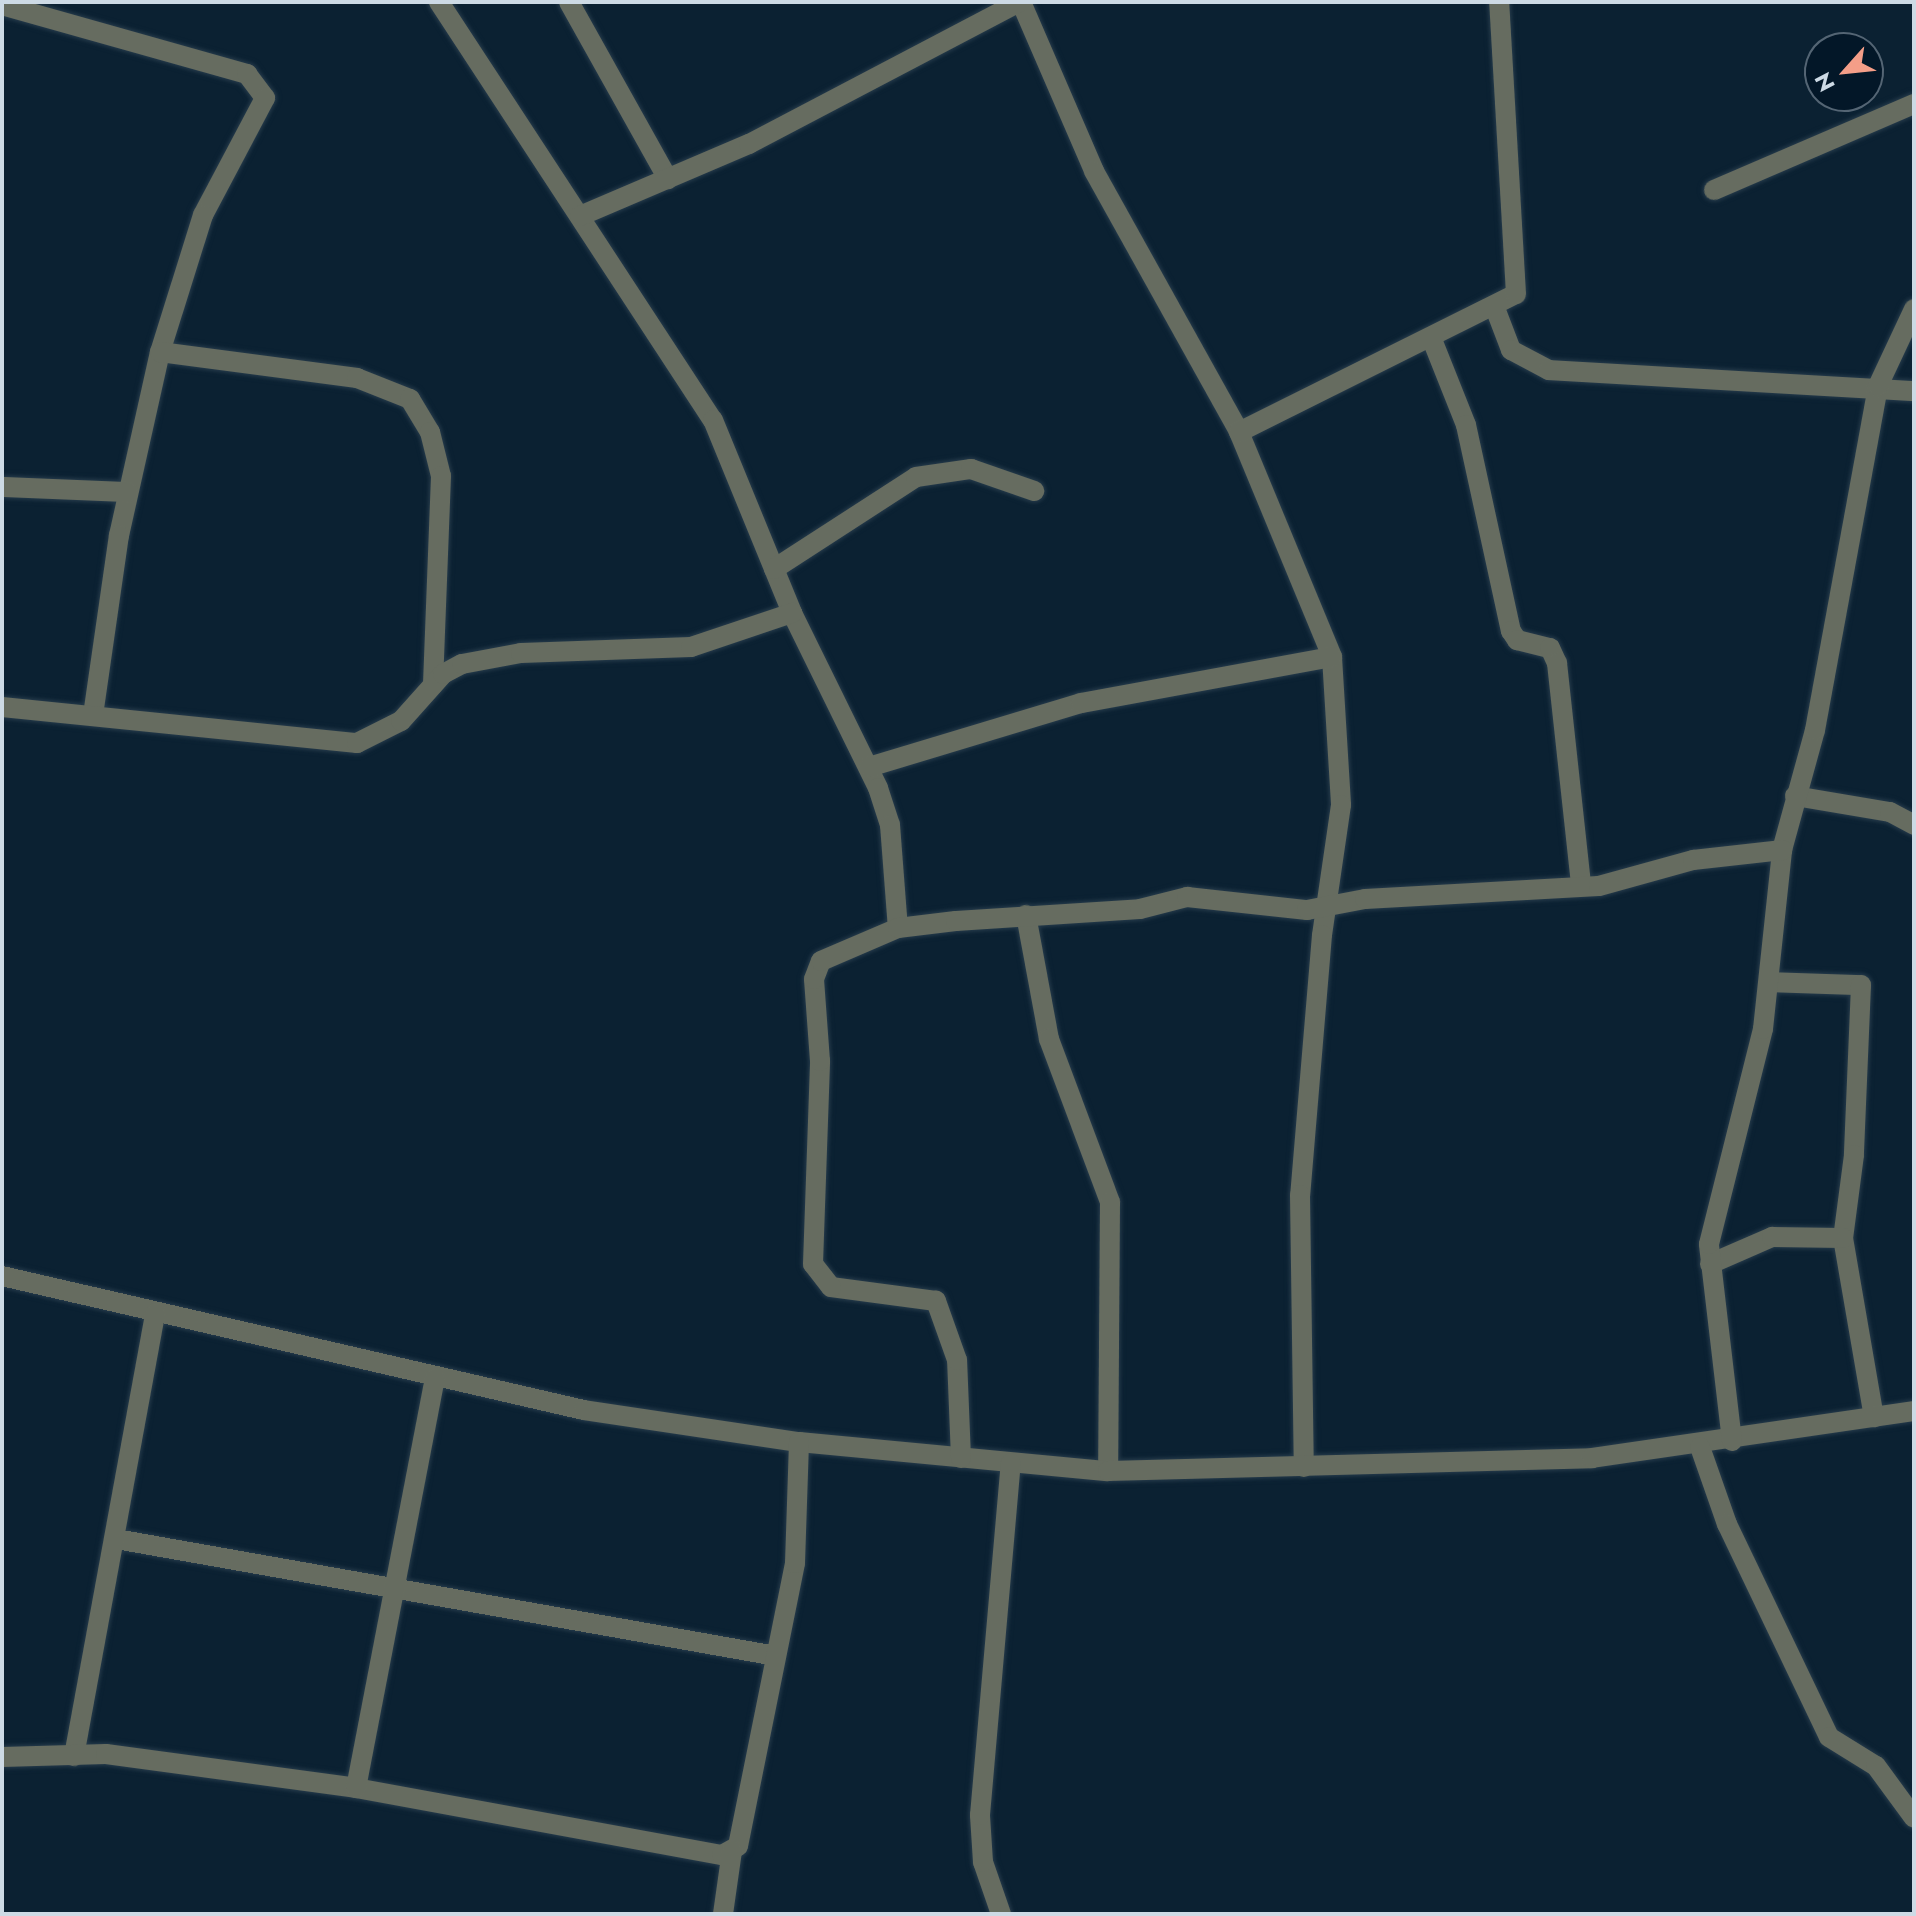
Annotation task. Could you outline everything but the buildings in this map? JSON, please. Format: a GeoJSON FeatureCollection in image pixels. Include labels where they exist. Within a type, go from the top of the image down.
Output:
{"type":"FeatureCollection","features":[{"type":"Feature","properties":{"kind":"street"},"geometry":{"type":"LineString","coordinates":[[439,2],[695,385],[792,613],[869,767],[890,825],[898,928]]}},
{"type":"Feature","properties":{"kind":"street"},"geometry":{"type":"LineString","coordinates":[[569,2],[668,179]]}},
{"type":"Feature","properties":{"kind":"street"},"geometry":{"type":"LineString","coordinates":[[580,216],[749,144],[1020,2],[1094,171],[1239,432],[1332,657],[1341,805],[1326,905],[1300,1195],[1304,1467]]}},
{"type":"Feature","properties":{"kind":"street"},"geometry":{"type":"LineString","coordinates":[[1239,432],[1513,298],[1520,279],[1499,2]]}},
{"type":"Feature","properties":{"kind":"street"},"geometry":{"type":"LineString","coordinates":[[2,5],[247,74],[263,90],[264,107],[203,215],[160,352],[128,492],[93,715]]}},
{"type":"Feature","properties":{"kind":"street"},"geometry":{"type":"LineString","coordinates":[[1714,190],[1914,104]]}},
{"type":"Feature","properties":{"kind":"street"},"geometry":{"type":"LineString","coordinates":[[1495,308],[1511,350],[1549,370],[1878,386],[1914,391]]}},
{"type":"Feature","properties":{"kind":"street"},"geometry":{"type":"LineString","coordinates":[[1732,1441],[1710,1264],[1769,982],[1782,850],[1815,730],[1878,386],[1914,309]]}},
{"type":"Feature","properties":{"kind":"street"},"geometry":{"type":"LineString","coordinates":[[1431,337],[1466,425],[1511,631],[1517,640],[1550,648],[1557,663],[1581,884]]}},
{"type":"Feature","properties":{"kind":"street"},"geometry":{"type":"LineString","coordinates":[[160,352],[357,378],[410,399],[430,432],[441,476],[433,685]]}},
{"type":"Feature","properties":{"kind":"street"},"geometry":{"type":"LineString","coordinates":[[774,569],[916,477],[971,469],[1034,491]]}},
{"type":"Feature","properties":{"kind":"street"},"geometry":{"type":"LineString","coordinates":[[2,487],[128,492]]}},
{"type":"Feature","properties":{"kind":"street"},"geometry":{"type":"LineString","coordinates":[[2,707],[28,715],[93,715],[357,743],[401,721],[452,669],[503,654],[691,647],[792,613]]}},
{"type":"Feature","properties":{"kind":"street"},"geometry":{"type":"LineString","coordinates":[[869,767],[1081,703],[1332,657]]}},
{"type":"Feature","properties":{"kind":"street"},"geometry":{"type":"LineString","coordinates":[[1795,796],[1890,812],[1914,825]]}},
{"type":"Feature","properties":{"kind":"street"},"geometry":{"type":"LineString","coordinates":[[961,1458],[957,1360],[936,1301],[831,1287],[813,1264],[820,1061],[814,979],[821,961],[839,949],[898,928],[1026,915],[1140,909],[1187,897],[1261,909],[1581,884],[1617,884],[1693,860],[1782,850]]}},
{"type":"Feature","properties":{"kind":"street"},"geometry":{"type":"LineString","coordinates":[[1026,915],[1049,1039],[1110,1202],[1108,1471]]}},
{"type":"Feature","properties":{"kind":"street"},"geometry":{"type":"LineString","coordinates":[[1769,982],[1861,985],[1854,1155],[1843,1238],[1874,1417]]}},
{"type":"Feature","properties":{"kind":"street"},"geometry":{"type":"LineString","coordinates":[[1710,1264],[1772,1237],[1843,1238]]}},
{"type":"Feature","properties":{"kind":"street"},"geometry":{"type":"LineString","coordinates":[[2,1276],[435,1379],[799,1442],[1108,1471],[1592,1458],[1700,1447],[1914,1411]]}},
{"type":"Feature","properties":{"kind":"street"},"geometry":{"type":"LineString","coordinates":[[74,1756],[155,1313]]}},
{"type":"Feature","properties":{"kind":"street"},"geometry":{"type":"LineString","coordinates":[[356,1788],[389,1593],[435,1379]]}},
{"type":"Feature","properties":{"kind":"street"},"geometry":{"type":"LineString","coordinates":[[723,1914],[732,1851],[776,1656],[799,1533],[799,1442]]}},
{"type":"Feature","properties":{"kind":"street"},"geometry":{"type":"LineString","coordinates":[[1700,1447],[1727,1524],[1829,1737],[1876,1766],[1914,1818]]}},
{"type":"Feature","properties":{"kind":"street"},"geometry":{"type":"LineString","coordinates":[[1001,1914],[983,1862],[980,1815],[1011,1463]]}},
{"type":"Feature","properties":{"kind":"street"},"geometry":{"type":"LineString","coordinates":[[116,1539],[389,1593],[776,1656]]}},
{"type":"Feature","properties":{"kind":"street"},"geometry":{"type":"LineString","coordinates":[[2,1757],[106,1754],[356,1788],[707,1853],[732,1851]]}}]}
